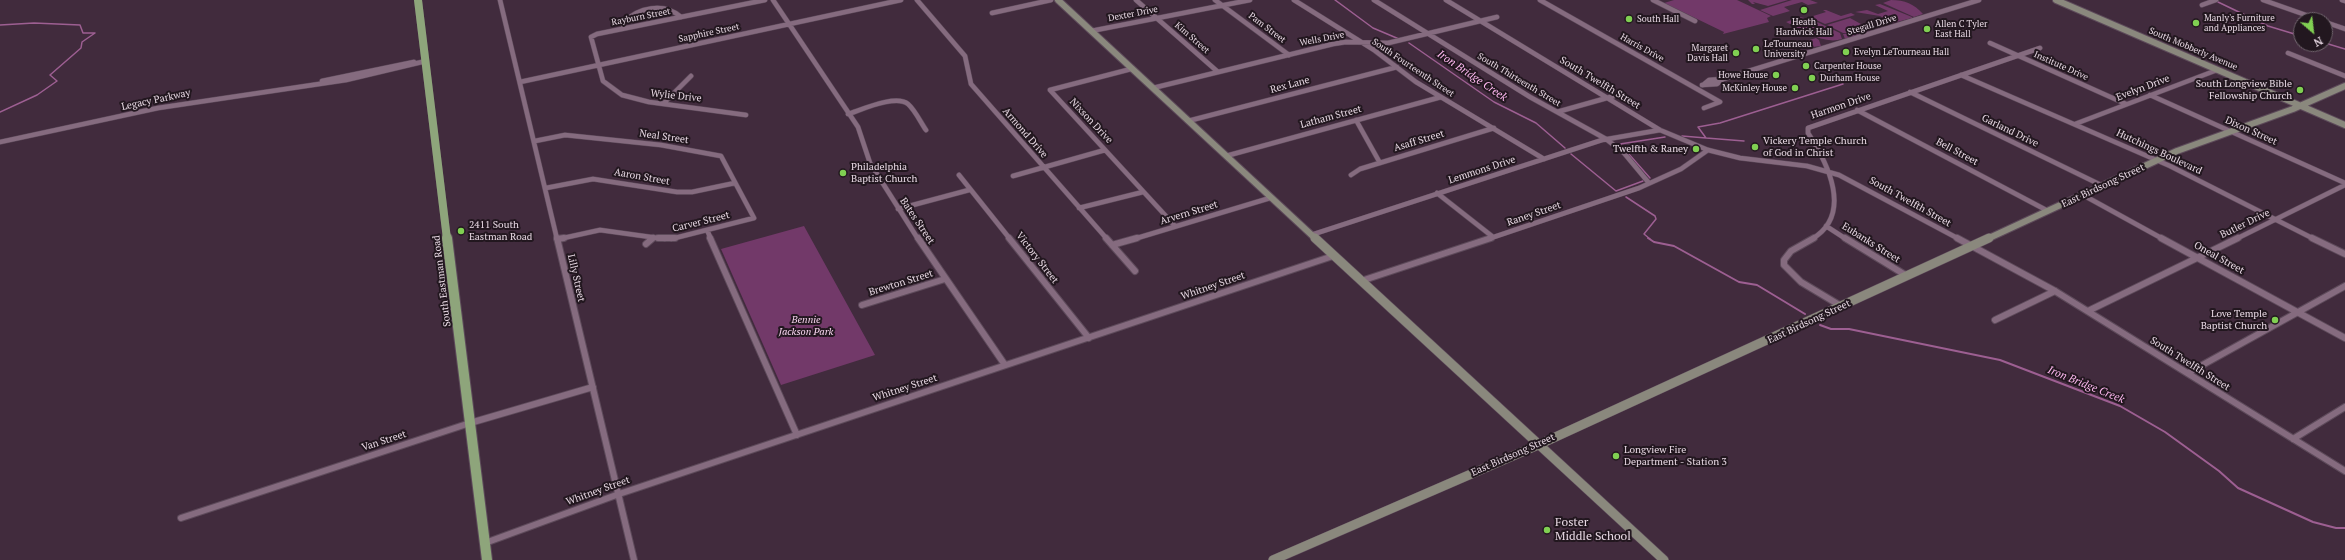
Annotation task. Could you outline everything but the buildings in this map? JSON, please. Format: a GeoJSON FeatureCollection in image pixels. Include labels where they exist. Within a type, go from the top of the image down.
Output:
{"type":"FeatureCollection","features":[{"type":"Feature","properties":{"kind":"main road","name":"South Eastman Road"},"geometry":{"type":"LineString","coordinates":[[418,0],[487,560]]}},
{"type":"Feature","properties":{"kind":"street","name":"Lilly Street"},"geometry":{"type":"LineString","coordinates":[[500,0],[535,141],[634,560]]}},
{"type":"Feature","properties":{"kind":"street","name":"Rayburn Street"},"geometry":{"type":"LineString","coordinates":[[592,36],[624,28],[765,0]]}},
{"type":"Feature","properties":{"kind":"street","name":"Bates Street"},"geometry":{"type":"LineString","coordinates":[[773,0],[787,24],[861,134],[870,163],[898,210],[1006,366]]}},
{"type":"Feature","properties":{"kind":"street","name":"Sapphire Street"},"geometry":{"type":"LineString","coordinates":[[520,82],[901,0]]}},
{"type":"Feature","properties":{"kind":"street","name":"Armond Drive"},"geometry":{"type":"LineString","coordinates":[[917,0],[965,56],[969,66],[968,78],[971,84],[1135,272]]}},
{"type":"Feature","properties":{"kind":"street"},"geometry":{"type":"LineString","coordinates":[[992,13],[1051,0]]}},
{"type":"Feature","properties":{"kind":"street"},"geometry":{"type":"LineString","coordinates":[[1058,0],[1270,198],[1664,560]]}},
{"type":"Feature","properties":{"kind":"street","name":"Kim Street"},"geometry":{"type":"LineString","coordinates":[[1136,0],[1218,72]]}},
{"type":"Feature","properties":{"kind":"street","name":"Pam Street"},"geometry":{"type":"LineString","coordinates":[[1215,0],[1224,5],[1289,54]]}},
{"type":"Feature","properties":{"kind":"street","name":"Dexter Drive"},"geometry":{"type":"LineString","coordinates":[[1091,31],[1250,0]]}},
{"type":"Feature","properties":{"kind":"street","name":"South Fourteenth Street"},"geometry":{"type":"LineString","coordinates":[[1294,0],[1441,97],[1544,159]]}},
{"type":"Feature","properties":{"kind":"street","name":"South Thirteenth Street"},"geometry":{"type":"LineString","coordinates":[[1374,0],[1557,112],[1606,139],[1624,153],[1649,183]]}},
{"type":"Feature","properties":{"kind":"street","name":"South Twelfth Street"},"geometry":{"type":"LineString","coordinates":[[1446,0],[1660,130],[1708,150],[1740,158],[1790,163],[1829,172],[1867,188],[1971,247],[2055,291],[2345,471]]}},
{"type":"Feature","properties":{"kind":"street"},"geometry":{"type":"LineString","coordinates":[[1541,1],[1548,0]]}},
{"type":"Feature","properties":{"kind":"street"},"geometry":{"type":"LineString","coordinates":[[1653,0],[1695,21]]}},
{"type":"Feature","properties":{"kind":"street","name":"Stegall Drive"},"geometry":{"type":"LineString","coordinates":[[1696,87],[1717,84],[1723,79],[1979,0]]}},
{"type":"Feature","properties":{"kind":"street","name":"South Mobberly Avenue"},"geometry":{"type":"LineString","coordinates":[[2056,0],[2345,124]]}},
{"type":"Feature","properties":{"kind":"street"},"geometry":{"type":"LineString","coordinates":[[2202,5],[2216,0]]}},
{"type":"Feature","properties":{"kind":"street"},"geometry":{"type":"LineString","coordinates":[[2263,0],[2297,12]]}},
{"type":"Feature","properties":{"kind":"street","name":"Harris Drive"},"geometry":{"type":"LineString","coordinates":[[1541,1],[1696,87],[1720,102],[1704,108]]}},
{"type":"Feature","properties":{"kind":"street"},"geometry":{"type":"LineString","coordinates":[[624,28],[625,20],[642,10],[668,9],[676,12],[681,17]]}},
{"type":"Feature","properties":{"kind":"street","name":"Wells Drive"},"geometry":{"type":"LineString","coordinates":[[1153,88],[1339,43],[1388,43],[1497,17]]}},
{"type":"Feature","properties":{"kind":"street"},"geometry":{"type":"LineString","coordinates":[[2333,25],[2345,29]]}},
{"type":"Feature","properties":{"kind":"street","name":"Wylie Drive"},"geometry":{"type":"LineString","coordinates":[[592,36],[597,65],[606,86],[640,100],[746,115]]}},
{"type":"Feature","properties":{"kind":"street","name":"Institute Drive"},"geometry":{"type":"LineString","coordinates":[[1990,43],[2126,104]]}},
{"type":"Feature","properties":{"kind":"street","name":"Harmon Drive"},"geometry":{"type":"LineString","coordinates":[[1841,307],[1792,274],[1784,264],[1784,258],[1788,252],[1813,239],[1826,226],[1834,200],[1833,182],[1824,158],[1807,130],[1812,125],[2040,48]]}},
{"type":"Feature","properties":{"kind":"street"},"geometry":{"type":"LineString","coordinates":[[2288,53],[2345,76]]}},
{"type":"Feature","properties":{"kind":"street","name":"Legacy Parkway"},"geometry":{"type":"LineString","coordinates":[[0,142],[197,101],[331,82],[426,61]]}},
{"type":"Feature","properties":{"kind":"street","name":"Rex Lane"},"geometry":{"type":"LineString","coordinates":[[1188,121],[1397,67]]}},
{"type":"Feature","properties":{"kind":"street","name":"Nixson Drive"},"geometry":{"type":"LineString","coordinates":[[1131,69],[1050,90],[1175,226]]}},
{"type":"Feature","properties":{"kind":"street","name":"Evelyn Drive"},"geometry":{"type":"LineString","coordinates":[[2075,124],[2217,70]]}},
{"type":"Feature","properties":{"kind":"street","name":"Hutchings Boulevard"},"geometry":{"type":"LineString","coordinates":[[1961,75],[2157,161],[2345,254]]}},
{"type":"Feature","properties":{"kind":"street"},"geometry":{"type":"LineString","coordinates":[[664,104],[691,76]]}},
{"type":"Feature","properties":{"kind":"street","name":"East Birdsong Street"},"geometry":{"type":"LineString","coordinates":[[1273,560],[1538,445],[2157,161],[2345,86]]}},
{"type":"Feature","properties":{"kind":"street","name":"Garland Drive"},"geometry":{"type":"LineString","coordinates":[[1910,92],[2103,186]]}},
{"type":"Feature","properties":{"kind":"street","name":"Dixon Street"},"geometry":{"type":"LineString","coordinates":[[2150,95],[2345,184]]}},
{"type":"Feature","properties":{"kind":"street"},"geometry":{"type":"LineString","coordinates":[[1557,112],[1614,96]]}},
{"type":"Feature","properties":{"kind":"street","name":"Latham Street"},"geometry":{"type":"LineString","coordinates":[[1226,156],[1441,97]]}},
{"type":"Feature","properties":{"kind":"street"},"geometry":{"type":"LineString","coordinates":[[848,114],[890,102],[904,102],[908,104],[926,130]]}},
{"type":"Feature","properties":{"kind":"street","name":"Bell Street"},"geometry":{"type":"LineString","coordinates":[[1858,110],[2048,211]]}},
{"type":"Feature","properties":{"kind":"street"},"geometry":{"type":"LineString","coordinates":[[1356,120],[1380,163]]}},
{"type":"Feature","properties":{"kind":"street","name":"Asaff Street"},"geometry":{"type":"LineString","coordinates":[[1351,175],[1358,169],[1494,128]]}},
{"type":"Feature","properties":{"kind":"street","name":"Lemmons Drive"},"geometry":{"type":"LineString","coordinates":[[1311,235],[1606,139],[1660,130]]}},
{"type":"Feature","properties":{"kind":"street","name":"Neal Street"},"geometry":{"type":"LineString","coordinates":[[535,141],[566,135],[660,145],[711,153],[723,159],[754,218]]}},
{"type":"Feature","properties":{"kind":"street"},"geometry":{"type":"LineString","coordinates":[[1013,176],[1105,150]]}},
{"type":"Feature","properties":{"kind":"street","name":"Raney Street"},"geometry":{"type":"LineString","coordinates":[[1361,281],[1649,183],[1693,163],[1708,150]]}},
{"type":"Feature","properties":{"kind":"street","name":"Victory Street"},"geometry":{"type":"LineString","coordinates":[[958,176],[969,190],[980,200],[1089,338]]}},
{"type":"Feature","properties":{"kind":"street","name":"Aaron Street"},"geometry":{"type":"LineString","coordinates":[[546,188],[593,179],[677,192],[692,192],[735,183]]}},
{"type":"Feature","properties":{"kind":"street","name":"Butler Drive"},"geometry":{"type":"LineString","coordinates":[[2088,311],[2345,184]]}},
{"type":"Feature","properties":{"kind":"street"},"geometry":{"type":"LineString","coordinates":[[898,210],[969,190]]}},
{"type":"Feature","properties":{"kind":"street"},"geometry":{"type":"LineString","coordinates":[[1079,208],[1144,192]]}},
{"type":"Feature","properties":{"kind":"street"},"geometry":{"type":"LineString","coordinates":[[1438,193],[1493,237]]}},
{"type":"Feature","properties":{"kind":"street","name":"Oneal Street"},"geometry":{"type":"LineString","coordinates":[[2083,195],[2345,338]]}},
{"type":"Feature","properties":{"kind":"street","name":"Arvern Street"},"geometry":{"type":"LineString","coordinates":[[1112,245],[1270,198]]}},
{"type":"Feature","properties":{"kind":"street","name":"Carver Street"},"geometry":{"type":"LineString","coordinates":[[557,239],[600,230],[653,238],[676,238],[754,218]]}},
{"type":"Feature","properties":{"kind":"street","name":"Eubanks Street"},"geometry":{"type":"LineString","coordinates":[[1826,226],[1907,276]]}},
{"type":"Feature","properties":{"kind":"street"},"geometry":{"type":"LineString","coordinates":[[707,230],[797,435]]}},
{"type":"Feature","properties":{"kind":"street"},"geometry":{"type":"LineString","coordinates":[[646,244],[653,238]]}},
{"type":"Feature","properties":{"kind":"street","name":"Whitney Street"},"geometry":{"type":"LineString","coordinates":[[485,543],[619,494],[1333,256]]}},
{"type":"Feature","properties":{"kind":"street","name":"Brewton Street"},"geometry":{"type":"LineString","coordinates":[[862,305],[945,279]]}},
{"type":"Feature","properties":{"kind":"street"},"geometry":{"type":"LineString","coordinates":[[2188,373],[2345,286]]}},
{"type":"Feature","properties":{"kind":"street"},"geometry":{"type":"LineString","coordinates":[[1995,320],[2055,291]]}},
{"type":"Feature","properties":{"kind":"street","name":"Van Street"},"geometry":{"type":"LineString","coordinates":[[181,518],[470,423],[593,387]]}},
{"type":"Feature","properties":{"kind":"street"},"geometry":{"type":"LineString","coordinates":[[2293,439],[2345,407]]}},
{"type":"Feature","properties":{"kind":"green space"},"geometry":{"type":"Polygon","coordinates":[[[1674,0],[1737,0],[1771,16],[1767,18],[1769,22],[1723,34],[1724,32],[1664,3],[1674,0]]]}},
{"type":"Feature","properties":{"kind":"green space"},"geometry":{"type":"Polygon","coordinates":[[[1748,0],[1788,0],[1768,6],[1753,2],[1755,4],[1752,4],[1748,0]]]}},
{"type":"Feature","properties":{"kind":"green space"},"geometry":{"type":"Polygon","coordinates":[[[1792,0],[1810,0],[1818,3],[1808,5],[1802,2],[1784,7],[1790,11],[1773,16],[1760,10],[1792,0]]]}},
{"type":"Feature","properties":{"kind":"green space"},"geometry":{"type":"Polygon","coordinates":[[[1891,0],[1909,3],[1923,14],[1914,17],[1883,3],[1891,0]]]}},
{"type":"Feature","properties":{"kind":"green space"},"geometry":{"type":"Polygon","coordinates":[[[1880,4],[1912,18],[1893,23],[1880,16],[1855,12],[1867,10],[1878,14],[1888,11],[1875,5],[1880,4]]]}},
{"type":"Feature","properties":{"kind":"green space"},"geometry":{"type":"Polygon","coordinates":[[[1823,10],[1841,16],[1851,13],[1855,15],[1825,24],[1810,17],[1826,12],[1823,10]]]}},
{"type":"Feature","properties":{"kind":"green space"},"geometry":{"type":"Polygon","coordinates":[[[1800,17],[1813,20],[1840,33],[1842,39],[1828,40],[1813,36],[1786,22],[1800,17]]]}},
{"type":"Feature","properties":{"kind":"green space"},"geometry":{"type":"Polygon","coordinates":[[[1850,18],[1872,30],[1845,39],[1843,34],[1852,34],[1843,33],[1827,25],[1850,18]]]}},
{"type":"Feature","properties":{"kind":"green space"},"geometry":{"type":"Polygon","coordinates":[[[1816,38],[1819,40],[1821,46],[1805,48],[1809,47],[1801,43],[1793,45],[1816,38]]]}},
{"type":"Feature","properties":{"kind":"green space","name":"Bennie Jackson Park"},"geometry":{"type":"Polygon","coordinates":[[[804,226],[875,355],[781,385],[721,249],[804,226]]]}},
{"type":"Feature","properties":{"kind":"waterway","name":"Iron Bridge Creek"},"geometry":{"type":"LineString","coordinates":[[1335,0],[1373,28],[1399,39]]}},
{"type":"Feature","properties":{"kind":"waterway"},"geometry":{"type":"LineString","coordinates":[[2218,2],[2268,26],[2293,34]]}},
{"type":"Feature","properties":{"kind":"waterway"},"geometry":{"type":"LineString","coordinates":[[0,25],[34,23],[80,25],[83,33],[95,33],[82,42],[81,48],[50,75],[57,81],[37,95],[0,112]]}},
{"type":"Feature","properties":{"kind":"waterway","name":"Iron Bridge Creek"},"geometry":{"type":"LineString","coordinates":[[1409,43],[1494,102],[1536,123],[1565,148]]}},
{"type":"Feature","properties":{"kind":"waterway"},"geometry":{"type":"LineString","coordinates":[[2333,45],[2345,49]]}},
{"type":"Feature","properties":{"kind":"waterway"},"geometry":{"type":"LineString","coordinates":[[1706,138],[1698,127],[1720,123],[1843,84]]}},
{"type":"Feature","properties":{"kind":"waterway"},"geometry":{"type":"LineString","coordinates":[[1682,136],[1706,138]]}},
{"type":"Feature","properties":{"kind":"waterway"},"geometry":{"type":"LineString","coordinates":[[1650,178],[1620,144],[1665,137]]}},
{"type":"Feature","properties":{"kind":"waterway"},"geometry":{"type":"LineString","coordinates":[[1706,138],[1744,141]]}},
{"type":"Feature","properties":{"kind":"waterway","name":"Iron Bridge Creek"},"geometry":{"type":"LineString","coordinates":[[1571,154],[1616,191],[1643,181]]}},
{"type":"Feature","properties":{"kind":"waterway","name":"Iron Bridge Creek"},"geometry":{"type":"LineString","coordinates":[[1626,197],[1655,216],[1656,219],[1644,234],[1650,239]]}},
{"type":"Feature","properties":{"kind":"waterway","name":"Iron Bridge Creek"},"geometry":{"type":"LineString","coordinates":[[1648,238],[1654,242],[1674,246],[1739,282],[1757,285],[1805,314]]}},
{"type":"Feature","properties":{"kind":"waterway","name":"Iron Bridge Creek"},"geometry":{"type":"LineString","coordinates":[[1820,325],[1831,329],[1849,329],[2000,360],[2120,406],[2165,432],[2219,471],[2238,488],[2313,522],[2336,528],[2345,528]]}},
{"type":"Feature","properties":{"kind":"place","name":"Heath Hardwick Hall"},"geometry":{"type":"Point","coordinates":[1804,10]}},
{"type":"Feature","properties":{"kind":"place","name":"South Hall"},"geometry":{"type":"Point","coordinates":[1629,19]}},
{"type":"Feature","properties":{"kind":"place","name":"Manly's Furniture and Appliances"},"geometry":{"type":"Point","coordinates":[2196,23]}},
{"type":"Feature","properties":{"kind":"place","name":"Allen C Tyler East Hall"},"geometry":{"type":"Point","coordinates":[1927,29]}},
{"type":"Feature","properties":{"kind":"place","name":"LeTourneau University"},"geometry":{"type":"Point","coordinates":[1756,49]}},
{"type":"Feature","properties":{"kind":"place","name":"Evelyn LeTourneau Hall"},"geometry":{"type":"Point","coordinates":[1846,52]}},
{"type":"Feature","properties":{"kind":"place","name":"Margaret Davis Hall"},"geometry":{"type":"Point","coordinates":[1736,53]}},
{"type":"Feature","properties":{"kind":"place","name":"Carpenter House"},"geometry":{"type":"Point","coordinates":[1806,66]}},
{"type":"Feature","properties":{"kind":"place","name":"Howe House"},"geometry":{"type":"Point","coordinates":[1776,75]}},
{"type":"Feature","properties":{"kind":"place","name":"Durham House"},"geometry":{"type":"Point","coordinates":[1812,78]}},
{"type":"Feature","properties":{"kind":"place","name":"McKinley House"},"geometry":{"type":"Point","coordinates":[1795,88]}},
{"type":"Feature","properties":{"kind":"place","name":"South Longview Bible Fellowship Church"},"geometry":{"type":"Point","coordinates":[2300,90]}},
{"type":"Feature","properties":{"kind":"place","name":"Vickery Temple Church of God in Christ"},"geometry":{"type":"Point","coordinates":[1755,147]}},
{"type":"Feature","properties":{"kind":"place","name":"Twelfth & Raney"},"geometry":{"type":"Point","coordinates":[1696,149]}},
{"type":"Feature","properties":{"kind":"place","name":"Philadelphia Baptist Church"},"geometry":{"type":"Point","coordinates":[843,173]}},
{"type":"Feature","properties":{"kind":"place","name":"2411 South Eastman Road"},"geometry":{"type":"Point","coordinates":[461,231]}},
{"type":"Feature","properties":{"kind":"place","name":"Love Temple Baptist Church"},"geometry":{"type":"Point","coordinates":[2275,320]}},
{"type":"Feature","properties":{"kind":"place","name":"Longview Fire Department - Station 3"},"geometry":{"type":"Point","coordinates":[1616,456]}},
{"type":"Feature","properties":{"kind":"place","name":"Foster Middle School"},"geometry":{"type":"Point","coordinates":[1547,530]}}]}
